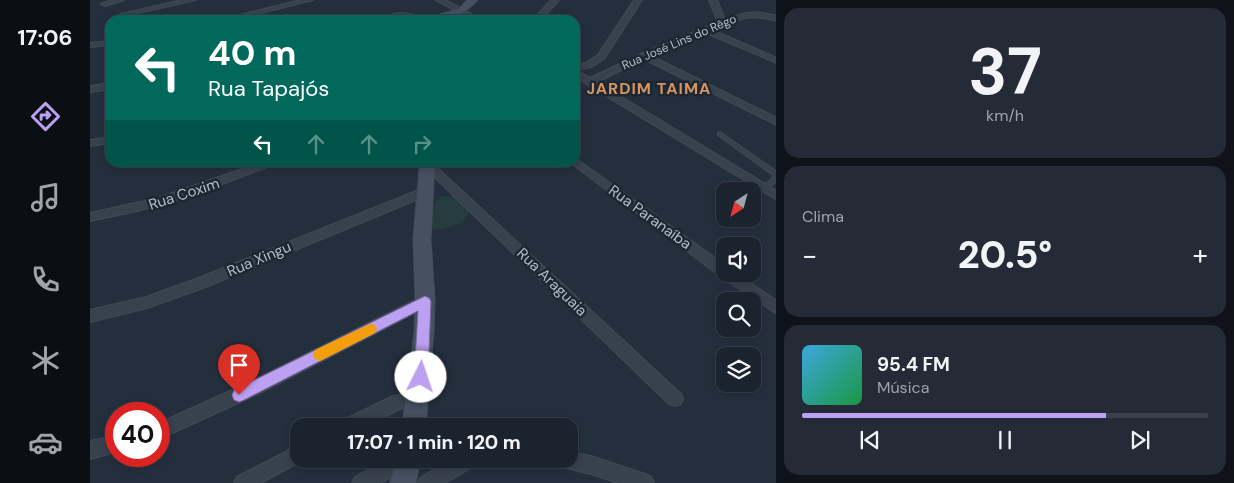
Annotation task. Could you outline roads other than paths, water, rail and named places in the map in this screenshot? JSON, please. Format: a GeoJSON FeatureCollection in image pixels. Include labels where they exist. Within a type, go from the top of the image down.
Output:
{"type":"FeatureCollection","features":[{"type":"Feature","properties":{"kind":"street"},"geometry":{"type":"LineString","coordinates":[[106,4],[120,0]]}},
{"type":"Feature","properties":{"kind":"street"},"geometry":{"type":"LineString","coordinates":[[125,14],[192,0]]}},
{"type":"Feature","properties":{"kind":"street"},"geometry":{"type":"LineString","coordinates":[[245,15],[309,0]]}},
{"type":"Feature","properties":{"kind":"street"},"geometry":{"type":"LineString","coordinates":[[440,0],[470,15]]}},
{"type":"Feature","properties":{"kind":"street"},"geometry":{"type":"LineString","coordinates":[[447,15],[462,11],[473,0]]}},
{"type":"Feature","properties":{"kind":"street"},"geometry":{"type":"LineString","coordinates":[[542,15],[555,0]]}},
{"type":"Feature","properties":{"kind":"street"},"geometry":{"type":"LineString","coordinates":[[580,67],[588,65],[601,57],[638,0]]}},
{"type":"Feature","properties":{"kind":"street"},"geometry":{"type":"LineString","coordinates":[[713,0],[722,22]]}},
{"type":"Feature","properties":{"kind":"street","name":"Rua José Lins do Rêgo"},"geometry":{"type":"LineString","coordinates":[[590,82],[722,22],[752,13],[774,18]]}},
{"type":"Feature","properties":{"kind":"street"},"geometry":{"type":"LineString","coordinates":[[705,30],[776,61]]}},
{"type":"Feature","properties":{"kind":"street"},"geometry":{"type":"LineString","coordinates":[[90,45],[105,44]]}},
{"type":"Feature","properties":{"kind":"street"},"geometry":{"type":"LineString","coordinates":[[644,56],[776,122]]}},
{"type":"Feature","properties":{"kind":"street"},"geometry":{"type":"LineString","coordinates":[[580,76],[776,196]]}},
{"type":"Feature","properties":{"kind":"street"},"geometry":{"type":"LineString","coordinates":[[90,89],[105,87]]}},
{"type":"Feature","properties":{"kind":"street"},"geometry":{"type":"LineString","coordinates":[[90,143],[105,141]]}},
{"type":"Feature","properties":{"kind":"street","name":"Rua Paranaíba"},"geometry":{"type":"LineString","coordinates":[[580,165],[716,266]]}},
{"type":"Feature","properties":{"kind":"street","name":"Rua Coxim"},"geometry":{"type":"LineString","coordinates":[[90,218],[139,208],[202,189],[262,167]]}},
{"type":"Feature","properties":{"kind":"street"},"geometry":{"type":"LineString","coordinates":[[416,418],[420,396],[425,301],[422,250],[424,192],[428,167]]}},
{"type":"Feature","properties":{"kind":"street","name":"Rua Araguaia"},"geometry":{"type":"LineString","coordinates":[[431,167],[675,400]]}},
{"type":"Feature","properties":{"kind":"street","name":"Rua Xingu"},"geometry":{"type":"LineString","coordinates":[[90,316],[148,302],[201,283],[424,192]]}},
{"type":"Feature","properties":{"kind":"street","name":"Rua Paranaíba"},"geometry":{"type":"LineString","coordinates":[[738,282],[776,309]]}},
{"type":"Feature","properties":{"kind":"street"},"geometry":{"type":"LineString","coordinates":[[170,425],[254,388],[425,301]]}},
{"type":"Feature","properties":{"kind":"street"},"geometry":{"type":"LineString","coordinates":[[365,418],[396,402],[420,396]]}},
{"type":"Feature","properties":{"kind":"street"},"geometry":{"type":"LineString","coordinates":[[90,450],[105,447]]}},
{"type":"Feature","properties":{"kind":"street"},"geometry":{"type":"LineString","coordinates":[[243,483],[290,458]]}},
{"type":"Feature","properties":{"kind":"street"},"geometry":{"type":"LineString","coordinates":[[578,462],[645,483]]}},
{"type":"Feature","properties":{"kind":"street"},"geometry":{"type":"LineString","coordinates":[[361,483],[391,468]]}},
{"type":"Feature","properties":{"kind":"street"},"geometry":{"type":"LineString","coordinates":[[403,483],[407,468]]}},
{"type":"Feature","properties":{"kind":"street"},"geometry":{"type":"LineString","coordinates":[[427,483],[454,468]]}},
{"type":"Feature","properties":{"kind":"lane"},"geometry":{"type":"LineString","coordinates":[[720,134],[776,174],[773,182],[762,187]]}},
{"type":"Feature","properties":{"kind":"district","name":"JARDIM TAIMA"},"geometry":{"type":"Point","coordinates":[649,88]}}]}
